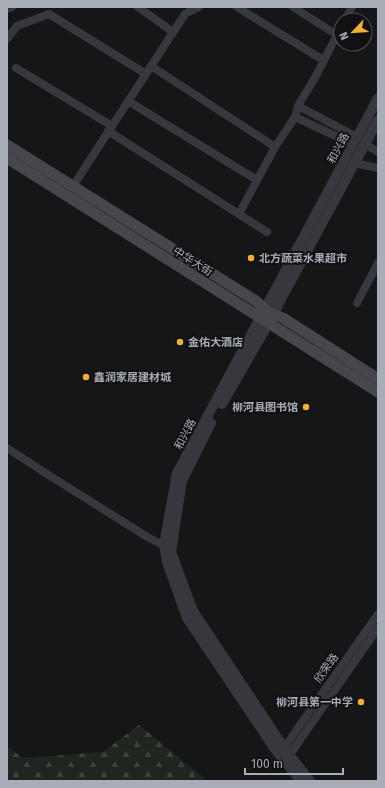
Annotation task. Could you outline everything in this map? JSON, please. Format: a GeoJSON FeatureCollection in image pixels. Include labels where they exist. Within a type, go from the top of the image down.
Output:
{"type":"FeatureCollection","features":[{"type":"Feature","properties":{"kind":"main road","name":"中华大街"},"geometry":{"type":"LineString","coordinates":[[7,145],[256,301],[267,316],[378,392]]}},
{"type":"Feature","properties":{"kind":"main road","name":"中华大街"},"geometry":{"type":"LineString","coordinates":[[7,158],[267,316],[378,379]]}},
{"type":"Feature","properties":{"kind":"street"},"geometry":{"type":"LineString","coordinates":[[7,9],[12,7]]}},
{"type":"Feature","properties":{"kind":"street"},"geometry":{"type":"LineString","coordinates":[[138,7],[173,32]]}},
{"type":"Feature","properties":{"kind":"street"},"geometry":{"type":"LineString","coordinates":[[73,186],[185,14],[199,7]]}},
{"type":"Feature","properties":{"kind":"street"},"geometry":{"type":"LineString","coordinates":[[237,7],[323,60]]}},
{"type":"Feature","properties":{"kind":"street"},"geometry":{"type":"LineString","coordinates":[[293,7],[333,32]]}},
{"type":"Feature","properties":{"kind":"street"},"geometry":{"type":"LineString","coordinates":[[7,39],[17,26],[49,14],[146,74]]}},
{"type":"Feature","properties":{"kind":"street"},"geometry":{"type":"LineString","coordinates":[[239,214],[275,147],[295,117],[298,106],[333,42]]}},
{"type":"Feature","properties":{"kind":"street"},"geometry":{"type":"LineString","coordinates":[[151,66],[275,147]]}},
{"type":"Feature","properties":{"kind":"street"},"geometry":{"type":"LineString","coordinates":[[16,68],[266,232]]}},
{"type":"Feature","properties":{"kind":"street","name":"和兴路"},"geometry":{"type":"LineString","coordinates":[[301,781],[193,611],[168,547],[177,473],[267,316],[378,98]]}},
{"type":"Feature","properties":{"kind":"street"},"geometry":{"type":"LineString","coordinates":[[128,101],[257,180]]}},
{"type":"Feature","properties":{"kind":"street"},"geometry":{"type":"LineString","coordinates":[[298,106],[355,141]]}},
{"type":"Feature","properties":{"kind":"street"},"geometry":{"type":"LineString","coordinates":[[295,117],[355,141]]}},
{"type":"Feature","properties":{"kind":"street","name":"和兴路"},"geometry":{"type":"LineString","coordinates":[[267,316],[280,301],[378,120]]}},
{"type":"Feature","properties":{"kind":"street"},"geometry":{"type":"LineString","coordinates":[[365,144],[378,152]]}},
{"type":"Feature","properties":{"kind":"street"},"geometry":{"type":"LineString","coordinates":[[354,163],[378,168]]}},
{"type":"Feature","properties":{"kind":"street"},"geometry":{"type":"LineString","coordinates":[[357,303],[378,263]]}},
{"type":"Feature","properties":{"kind":"street"},"geometry":{"type":"LineString","coordinates":[[7,448],[149,538],[168,547]]}},
{"type":"Feature","properties":{"kind":"street","name":"欣荣路"},"geometry":{"type":"LineString","coordinates":[[283,754],[378,614]]}},
{"type":"Feature","properties":{"kind":"street","name":"欣荣路"},"geometry":{"type":"LineString","coordinates":[[283,754],[378,628]]}},
{"type":"Feature","properties":{"kind":"street","name":"和兴路"},"geometry":{"type":"LineString","coordinates":[[283,754],[310,781]]}},
{"type":"Feature","properties":{"kind":"green space"},"geometry":{"type":"Polygon","coordinates":[[[139,725],[208,781],[7,781],[7,747],[23,758],[103,752],[139,725]]]}},
{"type":"Feature","properties":{"kind":"place","name":"北方蔬菜水果超市"},"geometry":{"type":"Point","coordinates":[251,258]}},
{"type":"Feature","properties":{"kind":"place","name":"金佑大酒店"},"geometry":{"type":"Point","coordinates":[180,342]}},
{"type":"Feature","properties":{"kind":"place","name":"鑫润家居建材城"},"geometry":{"type":"Point","coordinates":[86,377]}},
{"type":"Feature","properties":{"kind":"place","name":"柳河县图书馆"},"geometry":{"type":"Point","coordinates":[306,407]}},
{"type":"Feature","properties":{"kind":"place","name":"柳河县第一中学"},"geometry":{"type":"Point","coordinates":[361,702]}}]}
